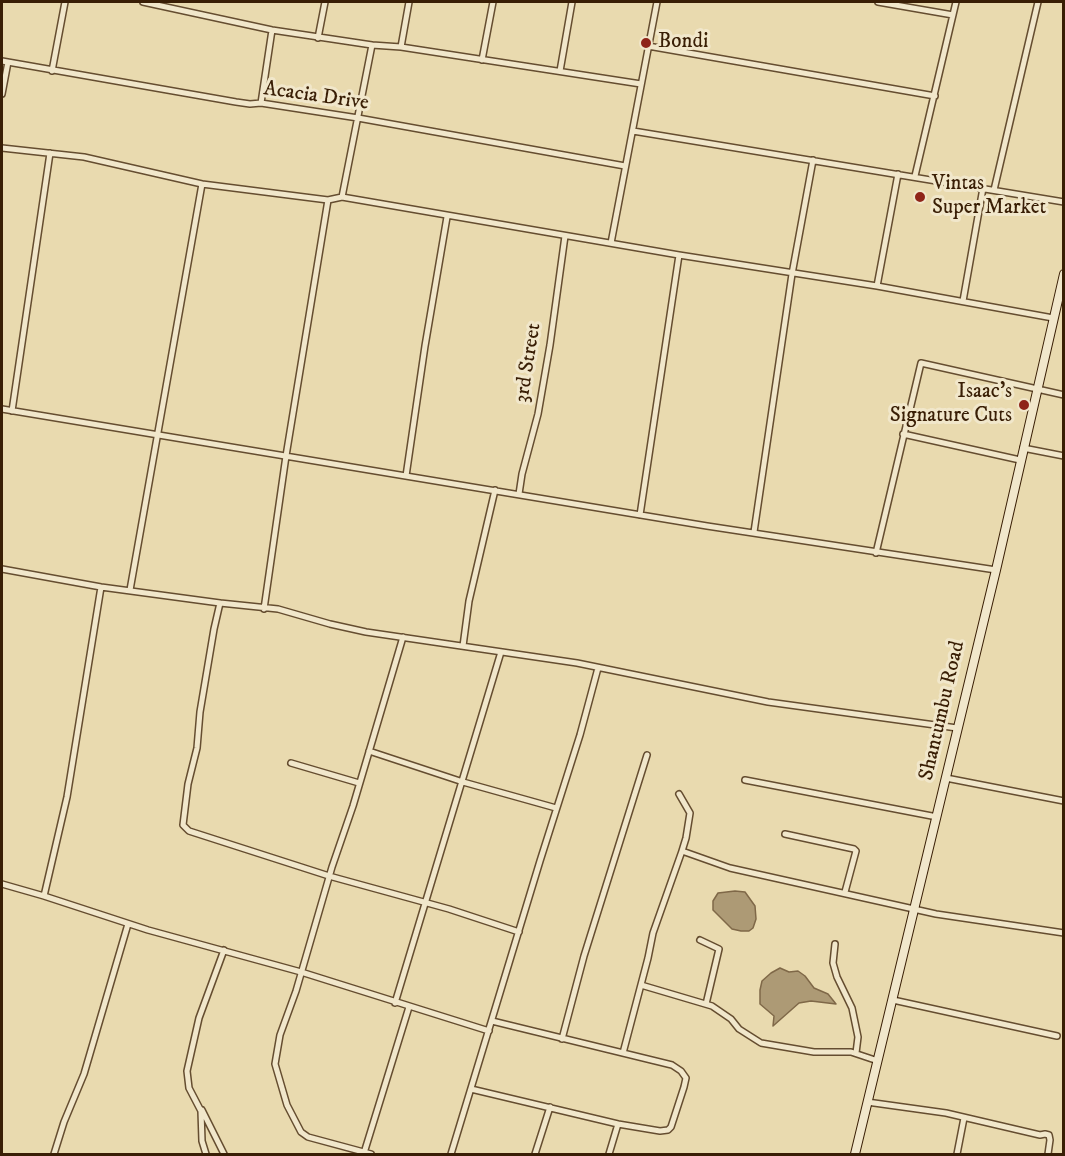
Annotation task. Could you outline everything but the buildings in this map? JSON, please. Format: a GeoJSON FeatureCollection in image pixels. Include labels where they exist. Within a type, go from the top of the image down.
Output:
{"type":"FeatureCollection","features":[{"type":"Feature","properties":{"kind":"street"},"geometry":{"type":"LineString","coordinates":[[52,70],[65,2]]}},
{"type":"Feature","properties":{"kind":"street"},"geometry":{"type":"LineString","coordinates":[[143,2],[318,38],[401,47],[641,84]]}},
{"type":"Feature","properties":{"kind":"street"},"geometry":{"type":"LineString","coordinates":[[318,38],[325,2]]}},
{"type":"Feature","properties":{"kind":"street"},"geometry":{"type":"LineString","coordinates":[[401,47],[409,2]]}},
{"type":"Feature","properties":{"kind":"street"},"geometry":{"type":"LineString","coordinates":[[482,60],[493,2]]}},
{"type":"Feature","properties":{"kind":"street"},"geometry":{"type":"LineString","coordinates":[[560,71],[572,2]]}},
{"type":"Feature","properties":{"kind":"street"},"geometry":{"type":"LineString","coordinates":[[611,243],[657,2]]}},
{"type":"Feature","properties":{"kind":"street"},"geometry":{"type":"LineString","coordinates":[[878,2],[953,15]]}},
{"type":"Feature","properties":{"kind":"street"},"geometry":{"type":"LineString","coordinates":[[915,176],[956,2]]}},
{"type":"Feature","properties":{"kind":"street"},"geometry":{"type":"LineString","coordinates":[[994,190],[1038,2]]}},
{"type":"Feature","properties":{"kind":"street"},"geometry":{"type":"LineString","coordinates":[[261,103],[272,30]]}},
{"type":"Feature","properties":{"kind":"street"},"geometry":{"type":"LineString","coordinates":[[342,197],[372,45]]}},
{"type":"Feature","properties":{"kind":"street"},"geometry":{"type":"LineString","coordinates":[[648,46],[935,96]]}},
{"type":"Feature","properties":{"kind":"street"},"geometry":{"type":"LineString","coordinates":[[2,94],[5,62]]}},
{"type":"Feature","properties":{"kind":"street","name":"Acacia Drive"},"geometry":{"type":"LineString","coordinates":[[5,62],[236,102],[261,103],[358,118],[625,166]]}},
{"type":"Feature","properties":{"kind":"street"},"geometry":{"type":"LineString","coordinates":[[633,131],[1064,202]]}},
{"type":"Feature","properties":{"kind":"street"},"geometry":{"type":"LineString","coordinates":[[2,148],[84,157],[202,184],[328,200],[342,197],[447,217],[877,286],[1053,318]]}},
{"type":"Feature","properties":{"kind":"street"},"geometry":{"type":"LineString","coordinates":[[12,411],[50,153]]}},
{"type":"Feature","properties":{"kind":"street"},"geometry":{"type":"LineString","coordinates":[[754,532],[792,274],[813,160]]}},
{"type":"Feature","properties":{"kind":"street"},"geometry":{"type":"LineString","coordinates":[[877,286],[898,174]]}},
{"type":"Feature","properties":{"kind":"street"},"geometry":{"type":"LineString","coordinates":[[130,590],[202,184]]}},
{"type":"Feature","properties":{"kind":"street"},"geometry":{"type":"LineString","coordinates":[[963,301],[983,188]]}},
{"type":"Feature","properties":{"kind":"street"},"geometry":{"type":"LineString","coordinates":[[264,609],[286,456],[328,200]]}},
{"type":"Feature","properties":{"kind":"street"},"geometry":{"type":"LineString","coordinates":[[406,476],[431,303],[447,217]]}},
{"type":"Feature","properties":{"kind":"street","name":"3rd Street"},"geometry":{"type":"LineString","coordinates":[[519,494],[535,426],[550,345],[565,236]]}},
{"type":"Feature","properties":{"kind":"street"},"geometry":{"type":"LineString","coordinates":[[640,515],[679,255]]}},
{"type":"Feature","properties":{"kind":"street","name":"Shantumbu Road"},"geometry":{"type":"LineString","coordinates":[[855,1155],[996,570],[1063,274]]}},
{"type":"Feature","properties":{"kind":"street"},"geometry":{"type":"LineString","coordinates":[[876,553],[921,363],[1064,395]]}},
{"type":"Feature","properties":{"kind":"street"},"geometry":{"type":"LineString","coordinates":[[2,409],[640,515],[996,570]]}},
{"type":"Feature","properties":{"kind":"street"},"geometry":{"type":"LineString","coordinates":[[903,434],[1020,460]]}},
{"type":"Feature","properties":{"kind":"street"},"geometry":{"type":"LineString","coordinates":[[1023,448],[1064,456]]}},
{"type":"Feature","properties":{"kind":"street"},"geometry":{"type":"LineString","coordinates":[[463,646],[469,601],[495,490]]}},
{"type":"Feature","properties":{"kind":"street"},"geometry":{"type":"LineString","coordinates":[[2,569],[101,587],[278,609],[330,624],[598,668],[768,702],[957,728]]}},
{"type":"Feature","properties":{"kind":"street"},"geometry":{"type":"LineString","coordinates":[[44,896],[67,797],[101,587]]}},
{"type":"Feature","properties":{"kind":"street"},"geometry":{"type":"LineString","coordinates":[[220,603],[200,712],[197,748],[188,784],[183,825],[189,831],[329,876],[519,932]]}},
{"type":"Feature","properties":{"kind":"street"},"geometry":{"type":"LineString","coordinates":[[371,1155],[308,1137],[301,1132],[287,1105],[276,1071],[276,1051],[403,637]]}},
{"type":"Feature","properties":{"kind":"street"},"geometry":{"type":"LineString","coordinates":[[395,1003],[501,652]]}},
{"type":"Feature","properties":{"kind":"street"},"geometry":{"type":"LineString","coordinates":[[452,1155],[580,735],[598,668]]}},
{"type":"Feature","properties":{"kind":"street"},"geometry":{"type":"LineString","coordinates":[[369,752],[556,808]]}},
{"type":"Feature","properties":{"kind":"street"},"geometry":{"type":"LineString","coordinates":[[562,1039],[584,956],[646,755]]}},
{"type":"Feature","properties":{"kind":"street"},"geometry":{"type":"LineString","coordinates":[[291,764],[359,783]]}},
{"type":"Feature","properties":{"kind":"street"},"geometry":{"type":"LineString","coordinates":[[946,778],[1064,801]]}},
{"type":"Feature","properties":{"kind":"street"},"geometry":{"type":"LineString","coordinates":[[745,780],[937,817]]}},
{"type":"Feature","properties":{"kind":"street"},"geometry":{"type":"LineString","coordinates":[[623,1053],[653,933],[686,838],[690,813],[679,794]]}},
{"type":"Feature","properties":{"kind":"street"},"geometry":{"type":"LineString","coordinates":[[785,834],[854,849],[856,851],[845,892]]}},
{"type":"Feature","properties":{"kind":"street"},"geometry":{"type":"LineString","coordinates":[[682,851],[738,870],[915,908],[957,917],[1064,933]]}},
{"type":"Feature","properties":{"kind":"street"},"geometry":{"type":"LineString","coordinates":[[2,884],[129,924],[302,972],[489,1031]]}},
{"type":"Feature","properties":{"kind":"street"},"geometry":{"type":"LineString","coordinates":[[54,1155],[64,1122],[84,1074],[129,924]]}},
{"type":"Feature","properties":{"kind":"street"},"geometry":{"type":"LineString","coordinates":[[700,940],[716,946],[719,952],[706,1004]]}},
{"type":"Feature","properties":{"kind":"street"},"geometry":{"type":"LineString","coordinates":[[836,944],[833,963],[852,1008],[858,1037],[856,1053]]}},
{"type":"Feature","properties":{"kind":"street"},"geometry":{"type":"LineString","coordinates":[[224,950],[199,1018],[187,1071],[189,1088],[224,1155]]}},
{"type":"Feature","properties":{"kind":"street"},"geometry":{"type":"LineString","coordinates":[[641,985],[706,1004],[731,1019],[739,1029],[761,1043],[814,1052],[856,1053],[878,1061]]}},
{"type":"Feature","properties":{"kind":"street"},"geometry":{"type":"LineString","coordinates":[[893,1000],[1057,1036]]}},
{"type":"Feature","properties":{"kind":"street"},"geometry":{"type":"LineString","coordinates":[[364,1153],[409,1007]]}},
{"type":"Feature","properties":{"kind":"street"},"geometry":{"type":"LineString","coordinates":[[471,1089],[645,1130],[668,1130],[674,1119],[686,1078],[672,1065],[492,1022]]}},
{"type":"Feature","properties":{"kind":"street"},"geometry":{"type":"LineString","coordinates":[[867,1102],[946,1113],[1049,1135],[1048,1155]]}},
{"type":"Feature","properties":{"kind":"street"},"geometry":{"type":"LineString","coordinates":[[200,1107],[202,1141],[206,1155]]}},
{"type":"Feature","properties":{"kind":"street"},"geometry":{"type":"LineString","coordinates":[[535,1155],[550,1107]]}},
{"type":"Feature","properties":{"kind":"street"},"geometry":{"type":"LineString","coordinates":[[957,1155],[964,1118]]}},
{"type":"Feature","properties":{"kind":"street"},"geometry":{"type":"LineString","coordinates":[[609,1155],[618,1124]]}},
{"type":"Feature","properties":{"kind":"shaded area"},"geometry":{"type":"Polygon","coordinates":[[[745,892],[755,906],[756,919],[753,928],[749,931],[732,929],[713,910],[713,901],[718,893],[745,892]]]}},
{"type":"Feature","properties":{"kind":"shaded area"},"geometry":{"type":"Polygon","coordinates":[[[780,968],[789,972],[798,971],[814,988],[828,994],[836,1004],[811,1001],[799,1003],[773,1026],[774,1016],[760,1004],[760,990],[762,981],[780,968]]]}},
{"type":"Feature","properties":{"kind":"place","name":"Bondi"},"geometry":{"type":"Point","coordinates":[646,43]}},
{"type":"Feature","properties":{"kind":"place","name":"Vintas Super Market"},"geometry":{"type":"Point","coordinates":[920,197]}},
{"type":"Feature","properties":{"kind":"place","name":"Isaac's Signature Cuts"},"geometry":{"type":"Point","coordinates":[1024,405]}}]}
